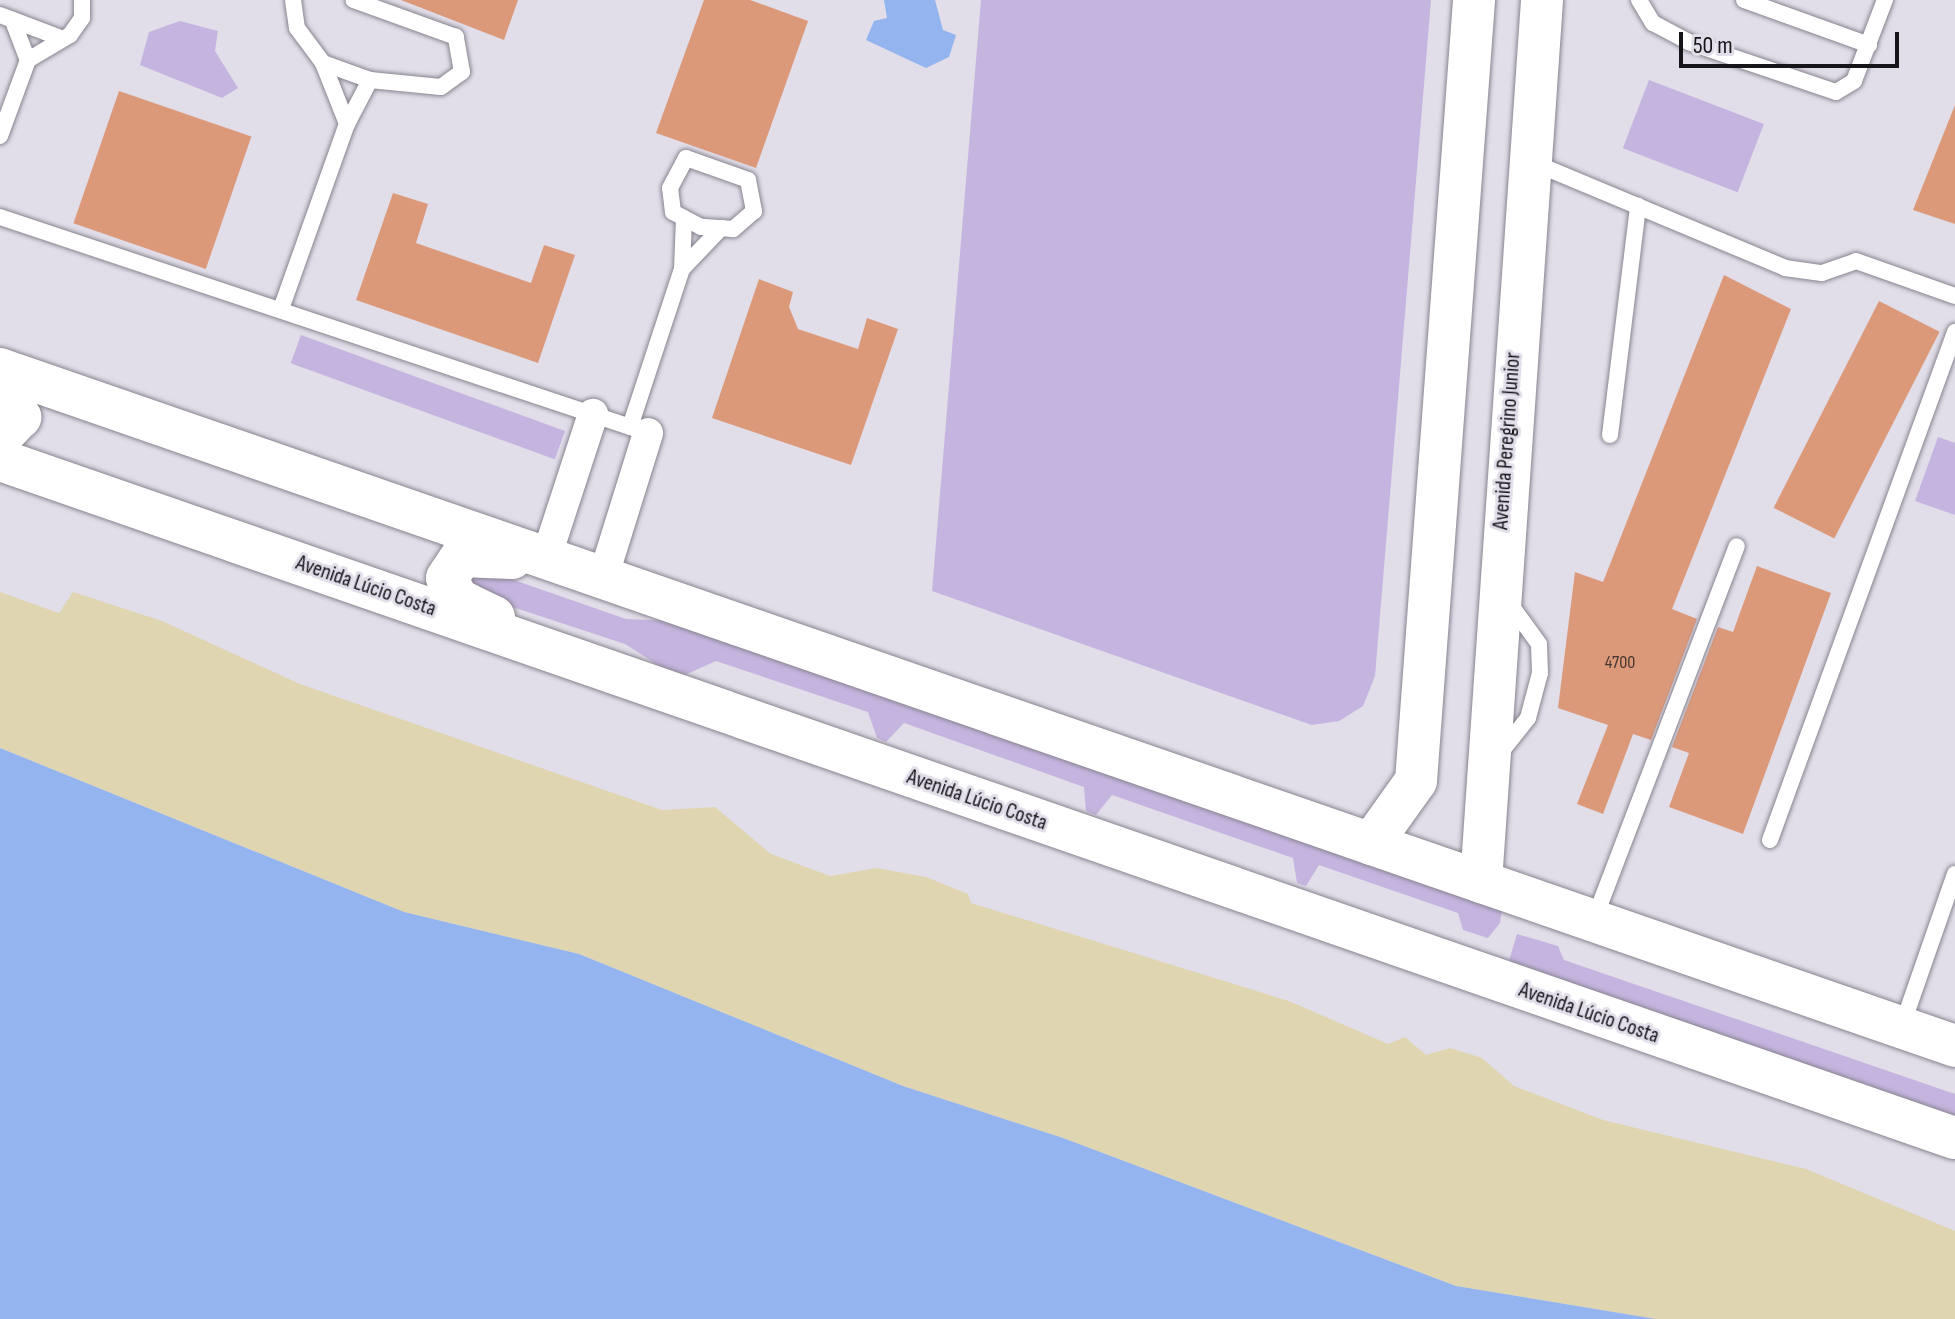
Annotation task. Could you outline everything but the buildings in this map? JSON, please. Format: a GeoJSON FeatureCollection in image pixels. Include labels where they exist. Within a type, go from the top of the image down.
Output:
{"type":"FeatureCollection","features":[{"type":"Feature","properties":{"kind":"main road"},"geometry":{"type":"LineString","coordinates":[[1371,844],[1416,781],[1474,0]]}},
{"type":"Feature","properties":{"kind":"main road","name":"Avenida Peregrino Junior"},"geometry":{"type":"LineString","coordinates":[[1481,882],[1497,589],[1527,160],[1542,0]]}},
{"type":"Feature","properties":{"kind":"main road"},"geometry":{"type":"LineString","coordinates":[[0,369],[602,581],[1955,1046]]}},
{"type":"Feature","properties":{"kind":"main road"},"geometry":{"type":"LineString","coordinates":[[0,390],[20,417],[0,438]]}},
{"type":"Feature","properties":{"kind":"main road","name":"Avenida Lúcio Costa"},"geometry":{"type":"LineString","coordinates":[[0,460],[1955,1138]]}},
{"type":"Feature","properties":{"kind":"main road"},"geometry":{"type":"LineString","coordinates":[[545,561],[471,554],[454,562],[447,578],[457,599],[593,665]]}},
{"type":"Feature","properties":{"kind":"street"},"geometry":{"type":"LineString","coordinates":[[545,561],[593,414]]}},
{"type":"Feature","properties":{"kind":"street"},"geometry":{"type":"LineString","coordinates":[[602,581],[639,430]]}},
{"type":"Feature","properties":{"kind":"lane"},"geometry":{"type":"LineString","coordinates":[[0,136],[28,60],[58,37],[76,28],[82,0]]}},
{"type":"Feature","properties":{"kind":"lane"},"geometry":{"type":"LineString","coordinates":[[293,0],[297,28],[323,63],[347,124]]}},
{"type":"Feature","properties":{"kind":"lane"},"geometry":{"type":"LineString","coordinates":[[323,63],[370,80],[441,87],[462,72],[463,45],[353,0]]}},
{"type":"Feature","properties":{"kind":"lane"},"geometry":{"type":"LineString","coordinates":[[1639,0],[1653,23],[1688,42],[1836,92],[1854,81],[1885,0]]}},
{"type":"Feature","properties":{"kind":"lane"},"geometry":{"type":"LineString","coordinates":[[1744,0],[1869,45]]}},
{"type":"Feature","properties":{"kind":"lane"},"geometry":{"type":"LineString","coordinates":[[7,19],[58,37]]}},
{"type":"Feature","properties":{"kind":"lane"},"geometry":{"type":"LineString","coordinates":[[7,19],[28,60]]}},
{"type":"Feature","properties":{"kind":"lane"},"geometry":{"type":"LineString","coordinates":[[281,309],[347,124],[370,80]]}},
{"type":"Feature","properties":{"kind":"lane"},"geometry":{"type":"LineString","coordinates":[[686,158],[748,180],[754,211],[733,229],[721,228],[673,212],[670,188],[686,158]]}},
{"type":"Feature","properties":{"kind":"lane"},"geometry":{"type":"LineString","coordinates":[[1527,160],[1785,268],[1822,273],[1856,261],[1955,296]]}},
{"type":"Feature","properties":{"kind":"lane"},"geometry":{"type":"LineString","coordinates":[[1610,435],[1638,206]]}},
{"type":"Feature","properties":{"kind":"lane"},"geometry":{"type":"LineString","coordinates":[[0,217],[639,430],[682,269],[684,218]]}},
{"type":"Feature","properties":{"kind":"lane"},"geometry":{"type":"LineString","coordinates":[[682,269],[721,228]]}},
{"type":"Feature","properties":{"kind":"lane"},"geometry":{"type":"LineString","coordinates":[[1770,840],[1955,332]]}},
{"type":"Feature","properties":{"kind":"lane"},"geometry":{"type":"LineString","coordinates":[[1594,921],[1737,546]]}},
{"type":"Feature","properties":{"kind":"lane"},"geometry":{"type":"LineString","coordinates":[[1901,1028],[1955,874]]}},
{"type":"Feature","properties":{"kind":"shaded area"},"geometry":{"type":"Polygon","coordinates":[[[981,0],[1431,0],[1375,676],[1363,706],[1339,721],[1312,725],[932,591],[981,0]]]}},
{"type":"Feature","properties":{"kind":"shaded area"},"geometry":{"type":"Polygon","coordinates":[[[180,21],[218,31],[215,51],[238,88],[222,98],[140,65],[149,32],[180,21]]]}},
{"type":"Feature","properties":{"kind":"shaded area"},"geometry":{"type":"Polygon","coordinates":[[[1649,80],[1764,124],[1738,192],[1623,148],[1649,80]]]}},
{"type":"Feature","properties":{"kind":"shaded area"},"geometry":{"type":"Polygon","coordinates":[[[301,335],[565,431],[555,459],[291,363],[301,335]]]}},
{"type":"Feature","properties":{"kind":"shaded area"},"geometry":{"type":"Polygon","coordinates":[[[1938,437],[1955,443],[1955,515],[1915,501],[1938,437]]]}},
{"type":"Feature","properties":{"kind":"shaded area"},"geometry":{"type":"Polygon","coordinates":[[[476,567],[626,619],[673,621],[1502,909],[1500,923],[1488,938],[1463,930],[1458,913],[1319,865],[1306,886],[1297,883],[1293,858],[1112,795],[1096,815],[1086,811],[1084,787],[904,723],[886,742],[877,738],[868,712],[716,661],[678,678],[625,644],[467,592],[462,575],[476,567]]]}},
{"type":"Feature","properties":{"kind":"shaded area"},"geometry":{"type":"Polygon","coordinates":[[[1517,934],[1558,946],[1564,960],[1955,1094],[1955,1118],[1508,964],[1517,934]]]}},
{"type":"Feature","properties":{"kind":"sand"},"geometry":{"type":"Polygon","coordinates":[[[0,592],[59,613],[73,592],[162,621],[300,684],[662,810],[715,807],[771,854],[830,876],[877,868],[926,877],[968,894],[971,903],[1289,1001],[1388,1044],[1405,1037],[1426,1055],[1450,1048],[1482,1058],[1514,1086],[1603,1120],[1806,1169],[1955,1231],[1955,1319],[1656,1319],[1456,1286],[1063,1138],[903,1086],[579,954],[404,912],[0,748],[0,592]]]}},
{"type":"Feature","properties":{"kind":"water"},"geometry":{"type":"Polygon","coordinates":[[[884,0],[935,0],[943,30],[956,35],[949,57],[926,68],[866,40],[874,21],[887,18],[884,0]]]}},
{"type":"Feature","properties":{"kind":"water"},"geometry":{"type":"Polygon","coordinates":[[[0,748],[404,912],[579,954],[903,1086],[1063,1138],[1456,1286],[1656,1319],[0,1319],[0,748]]]}}]}
